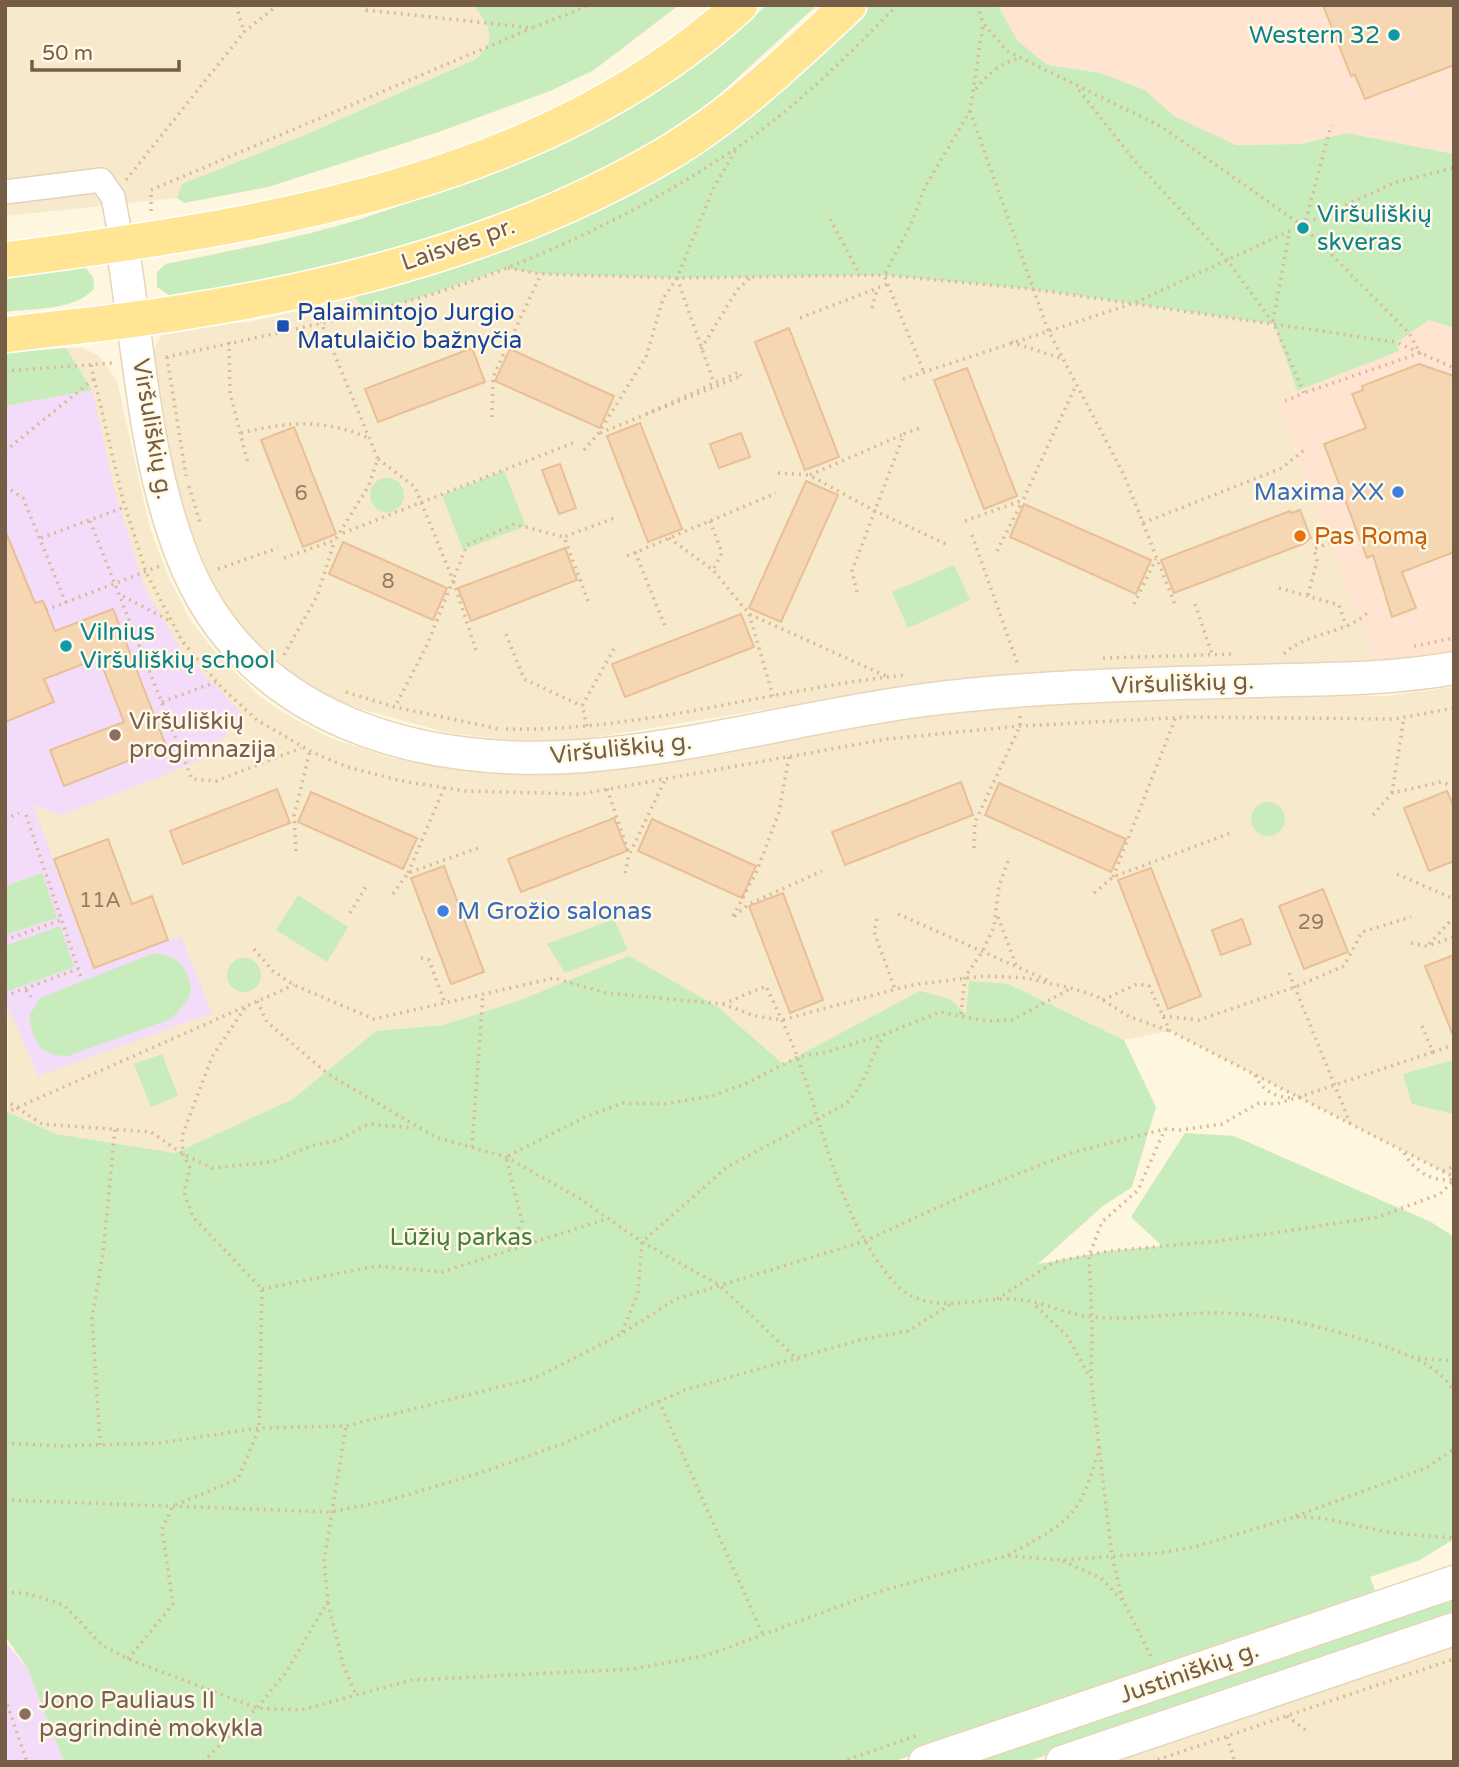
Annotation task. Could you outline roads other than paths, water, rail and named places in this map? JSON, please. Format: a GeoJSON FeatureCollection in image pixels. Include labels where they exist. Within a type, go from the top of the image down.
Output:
{"type":"FeatureCollection","features":[{"type":"Feature","properties":{"kind":"main road"},"geometry":{"type":"LineString","coordinates":[[5,260],[122,244],[304,211],[387,190],[453,169],[523,141],[617,96],[664,67],[740,5]]}},
{"type":"Feature","properties":{"kind":"main road","name":"Laisvės pr."},"geometry":{"type":"LineString","coordinates":[[5,335],[281,295],[412,262],[489,236],[563,206],[666,155],[727,113],[804,49],[849,5]]}},
{"type":"Feature","properties":{"kind":"main road","name":"Viršuliškių g."},"geometry":{"type":"LineString","coordinates":[[122,244],[134,318],[153,359],[149,430],[169,519],[193,581],[224,628],[282,690],[334,719],[373,734],[425,747],[520,757],[581,756],[647,749],[824,715],[1022,689],[1391,676],[1454,668]]}},
{"type":"Feature","properties":{"kind":"main road","name":"Justiniškių g."},"geometry":{"type":"LineString","coordinates":[[925,1762],[1454,1582]]}},
{"type":"Feature","properties":{"kind":"main road","name":"Justiniškių g."},"geometry":{"type":"LineString","coordinates":[[1062,1762],[1454,1629]]}},
{"type":"Feature","properties":{"kind":"street"},"geometry":{"type":"LineString","coordinates":[[5,192],[101,180],[113,197],[122,244]]}},
{"type":"Feature","properties":{"kind":"place","name":"Western 32"},"geometry":{"type":"Point","coordinates":[1394,35]}},
{"type":"Feature","properties":{"kind":"place","name":"Viršuliškių skveras"},"geometry":{"type":"Point","coordinates":[1303,228]}},
{"type":"Feature","properties":{"kind":"place","name":"Palaimintojo Jurgio Matulaičio bažnyčia"},"geometry":{"type":"Point","coordinates":[283,326]}},
{"type":"Feature","properties":{"kind":"place","name":"Maxima XX"},"geometry":{"type":"Point","coordinates":[1398,492]}},
{"type":"Feature","properties":{"kind":"place","name":"Pas Romą"},"geometry":{"type":"Point","coordinates":[1300,536]}},
{"type":"Feature","properties":{"kind":"place","name":"Vilnius Viršuliškių school"},"geometry":{"type":"Point","coordinates":[66,646]}},
{"type":"Feature","properties":{"kind":"place","name":"Viršuliškių progimnazija"},"geometry":{"type":"Point","coordinates":[115,735]}},
{"type":"Feature","properties":{"kind":"place","name":"M Grožio salonas"},"geometry":{"type":"Point","coordinates":[443,911]}},
{"type":"Feature","properties":{"kind":"place","name":"Jono Pauliaus II pagrindinė mokykla"},"geometry":{"type":"Point","coordinates":[25,1714]}},
{"type":"Feature","properties":{"kind":"park label","name":"Lūžių parkas"},"geometry":{"type":"Point","coordinates":[461,1237]}}]}
